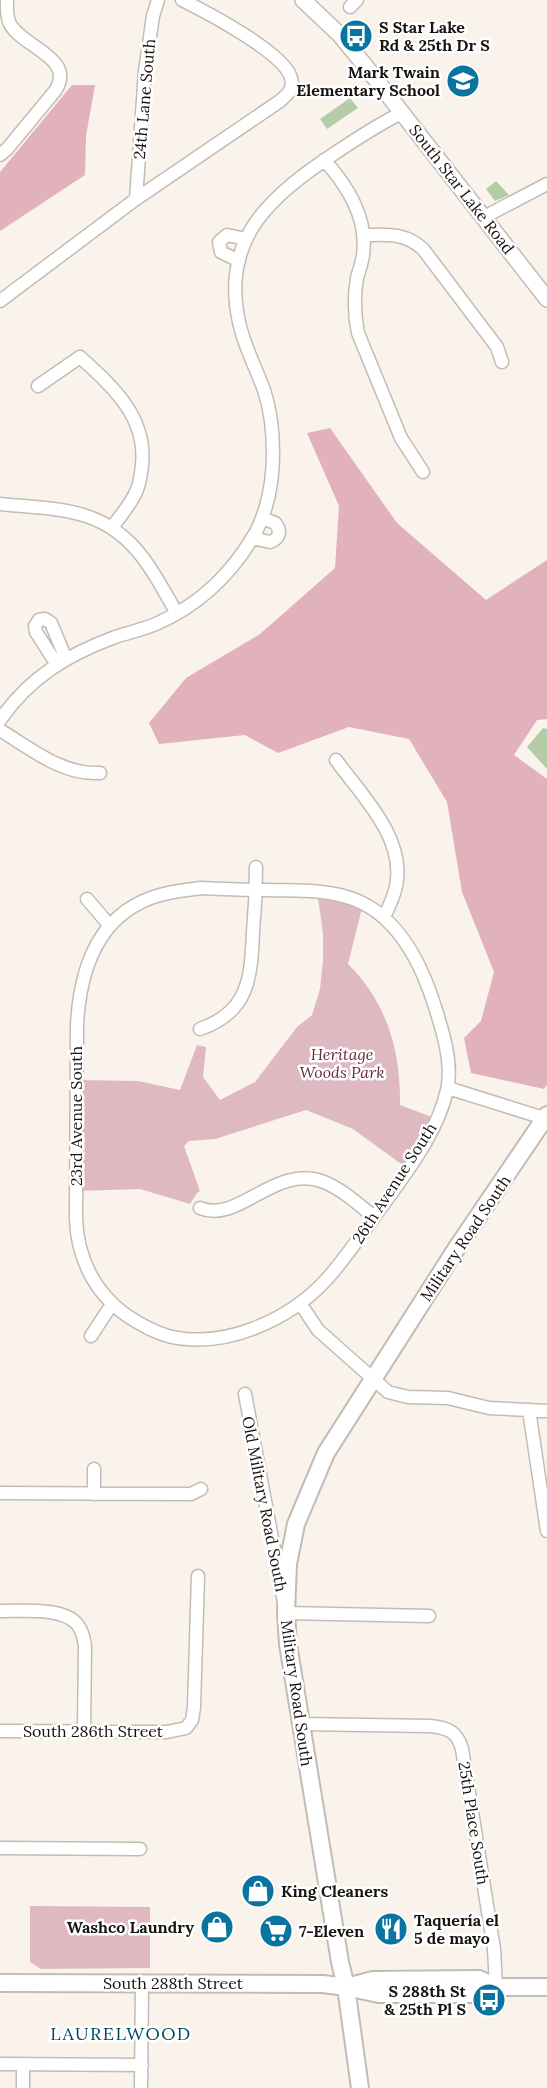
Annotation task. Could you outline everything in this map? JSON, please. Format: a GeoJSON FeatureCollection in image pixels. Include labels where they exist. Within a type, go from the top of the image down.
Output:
{"type":"FeatureCollection","features":[{"type":"Feature","properties":{"kind":"main road","name":"Military Road South"},"geometry":{"type":"LineString","coordinates":[[360,2088],[346,1987],[288,1644],[286,1613],[288,1564],[296,1524],[326,1453],[458,1246],[546,1118]]}},
{"type":"Feature","properties":{"kind":"main road","name":"South 288th Street"},"geometry":{"type":"LineString","coordinates":[[0,1983],[323,1984],[379,1994],[473,1994],[496,1987],[547,1987]]}},
{"type":"Feature","properties":{"kind":"street"},"geometry":{"type":"LineString","coordinates":[[0,155],[55,91],[61,75],[54,60],[13,29],[8,18],[7,0]]}},
{"type":"Feature","properties":{"kind":"street","name":"24th Lane South"},"geometry":{"type":"LineString","coordinates":[[136,199],[145,71],[153,16],[159,0]]}},
{"type":"Feature","properties":{"kind":"street"},"geometry":{"type":"LineString","coordinates":[[2,296],[136,199],[280,100],[292,88],[291,75],[276,57],[236,30],[182,0]]}},
{"type":"Feature","properties":{"kind":"street","name":"South Star Lake Road"},"geometry":{"type":"LineString","coordinates":[[303,0],[340,35],[403,112],[547,299]]}},
{"type":"Feature","properties":{"kind":"street"},"geometry":{"type":"LineString","coordinates":[[0,720],[29,684],[61,662],[177,614],[223,578],[243,554],[262,518],[271,481],[273,435],[266,396],[239,322],[236,298],[241,250],[261,214],[285,188],[361,134],[403,112]]}},
{"type":"Feature","properties":{"kind":"street"},"geometry":{"type":"LineString","coordinates":[[324,160],[339,176],[358,208],[363,235],[363,255],[356,290],[358,333],[401,438],[423,472]]}},
{"type":"Feature","properties":{"kind":"street"},"geometry":{"type":"LineString","coordinates":[[484,217],[547,184]]}},
{"type":"Feature","properties":{"kind":"street"},"geometry":{"type":"LineString","coordinates":[[239,261],[221,252],[219,242],[227,235],[246,239]]}},
{"type":"Feature","properties":{"kind":"street"},"geometry":{"type":"LineString","coordinates":[[363,235],[403,236],[418,245],[497,347],[502,362]]}},
{"type":"Feature","properties":{"kind":"street"},"geometry":{"type":"LineString","coordinates":[[38,387],[80,357],[121,396],[132,412],[142,441],[141,476],[138,490],[129,506],[112,527]]}},
{"type":"Feature","properties":{"kind":"street"},"geometry":{"type":"LineString","coordinates":[[0,504],[63,510],[86,515],[112,527],[143,558],[177,614]]}},
{"type":"Feature","properties":{"kind":"street"},"geometry":{"type":"LineString","coordinates":[[252,538],[270,542],[279,535],[275,523],[262,518]]}},
{"type":"Feature","properties":{"kind":"street"},"geometry":{"type":"LineString","coordinates":[[0,730],[66,768],[79,772],[100,773]]}},
{"type":"Feature","properties":{"kind":"street"},"geometry":{"type":"LineString","coordinates":[[336,760],[374,812],[393,844],[398,862],[397,880],[384,917]]}},
{"type":"Feature","properties":{"kind":"street"},"geometry":{"type":"LineString","coordinates":[[200,1029],[217,1023],[226,1016],[236,1006],[248,987],[252,963],[256,867]]}},
{"type":"Feature","properties":{"kind":"street","name":"23rd Avenue South"},"geometry":{"type":"LineString","coordinates":[[300,1303],[261,1325],[239,1334],[190,1339],[168,1336],[145,1326],[112,1304],[100,1290],[85,1265],[78,1245],[76,1218],[78,1000],[85,969],[97,944],[110,926],[124,913],[158,895],[201,888],[317,891],[363,904],[384,917]]}},
{"type":"Feature","properties":{"kind":"street"},"geometry":{"type":"LineString","coordinates":[[87,899],[110,926]]}},
{"type":"Feature","properties":{"kind":"street","name":"26th Avenue South"},"geometry":{"type":"LineString","coordinates":[[300,1303],[331,1274],[374,1217],[425,1142],[437,1119],[448,1088],[445,1045],[433,999],[416,961],[404,941],[384,917]]}},
{"type":"Feature","properties":{"kind":"street"},"geometry":{"type":"LineString","coordinates":[[448,1088],[546,1118]]}},
{"type":"Feature","properties":{"kind":"street"},"geometry":{"type":"LineString","coordinates":[[200,1208],[212,1211],[231,1208],[276,1184],[305,1178],[333,1186],[374,1217]]}},
{"type":"Feature","properties":{"kind":"street"},"geometry":{"type":"LineString","coordinates":[[300,1303],[318,1330],[388,1392],[397,1395],[438,1397],[489,1408],[547,1410]]}},
{"type":"Feature","properties":{"kind":"street"},"geometry":{"type":"LineString","coordinates":[[91,1336],[112,1304]]}},
{"type":"Feature","properties":{"kind":"street","name":"Old Military Road South"},"geometry":{"type":"LineString","coordinates":[[245,1394],[286,1613]]}},
{"type":"Feature","properties":{"kind":"street"},"geometry":{"type":"LineString","coordinates":[[529,1410],[547,1531]]}},
{"type":"Feature","properties":{"kind":"street"},"geometry":{"type":"LineString","coordinates":[[93,1494],[94,1469]]}},
{"type":"Feature","properties":{"kind":"street"},"geometry":{"type":"LineString","coordinates":[[0,1493],[191,1494],[201,1489]]}},
{"type":"Feature","properties":{"kind":"street","name":"South 286th Street"},"geometry":{"type":"LineString","coordinates":[[0,1731],[167,1732],[186,1728],[192,1720],[194,1707],[198,1576]]}},
{"type":"Feature","properties":{"kind":"street"},"geometry":{"type":"LineString","coordinates":[[0,1611],[55,1613],[77,1623],[85,1646],[84,1730]]}},
{"type":"Feature","properties":{"kind":"street"},"geometry":{"type":"LineString","coordinates":[[286,1613],[429,1616]]}},
{"type":"Feature","properties":{"kind":"street","name":"25th Place South"},"geometry":{"type":"LineString","coordinates":[[300,1724],[430,1726],[446,1728],[454,1732],[460,1741],[464,1760],[494,1949],[496,1987]]}},
{"type":"Feature","properties":{"kind":"street"},"geometry":{"type":"LineString","coordinates":[[0,1848],[140,1849]]}},
{"type":"Feature","properties":{"kind":"street"},"geometry":{"type":"LineString","coordinates":[[141,2088],[142,1983]]}},
{"type":"Feature","properties":{"kind":"street"},"geometry":{"type":"LineString","coordinates":[[0,2064],[141,2065]]}},
{"type":"Feature","properties":{"kind":"street"},"geometry":{"type":"LineString","coordinates":[[23,2064],[23,2088]]}},
{"type":"Feature","properties":{"kind":"green space","name":"Heritage Woods Park"},"geometry":{"type":"Polygon","coordinates":[[[317,891],[363,904],[348,964],[373,995],[389,1029],[398,1066],[400,1105],[437,1119],[408,1169],[353,1129],[306,1110],[215,1139],[189,1141],[184,1146],[200,1191],[190,1204],[140,1189],[76,1191],[76,1080],[138,1081],[180,1090],[197,1045],[206,1047],[203,1077],[220,1100],[255,1082],[297,1027],[312,1015],[320,989],[323,960],[323,933],[317,891]]]}},
{"type":"Feature","properties":{"kind":"green space"},"geometry":{"type":"Polygon","coordinates":[[[30,1906],[150,1907],[150,1968],[41,1969],[30,1962],[30,1906]]]}},
{"type":"Feature","properties":{"kind":"shaded area"},"geometry":{"type":"Polygon","coordinates":[[[72,85],[95,85],[86,136],[85,175],[0,231],[0,172],[72,85]]]}},
{"type":"Feature","properties":{"kind":"shaded area"},"geometry":{"type":"Polygon","coordinates":[[[350,98],[358,108],[327,129],[320,119],[350,98]]]}},
{"type":"Feature","properties":{"kind":"shaded area"},"geometry":{"type":"Polygon","coordinates":[[[496,181],[509,195],[495,201],[486,189],[496,181]]]}},
{"type":"Feature","properties":{"kind":"shaded area"},"geometry":{"type":"Polygon","coordinates":[[[330,428],[397,523],[486,600],[547,560],[547,719],[537,720],[514,755],[547,779],[547,1085],[544,1089],[471,1073],[464,1038],[481,1021],[494,972],[462,892],[447,802],[409,739],[349,727],[278,753],[245,735],[159,744],[149,723],[186,678],[260,634],[335,568],[339,506],[307,433],[330,428]]]}},
{"type":"Feature","properties":{"kind":"shaded area"},"geometry":{"type":"Polygon","coordinates":[[[543,728],[547,729],[547,769],[527,747],[543,728]]]}},
{"type":"Feature","properties":{"kind":"place","name":"S Star Lake Rd & 25th Dr S"},"geometry":{"type":"Point","coordinates":[356,36]}},
{"type":"Feature","properties":{"kind":"place","name":"Mark Twain Elementary School"},"geometry":{"type":"Point","coordinates":[463,81]}},
{"type":"Feature","properties":{"kind":"place","name":"King Cleaners"},"geometry":{"type":"Point","coordinates":[258,1891]}},
{"type":"Feature","properties":{"kind":"place","name":"Washco Laundry"},"geometry":{"type":"Point","coordinates":[217,1927]}},
{"type":"Feature","properties":{"kind":"place","name":"Taquería el 5 de mayo"},"geometry":{"type":"Point","coordinates":[391,1929]}},
{"type":"Feature","properties":{"kind":"place","name":"7-Eleven"},"geometry":{"type":"Point","coordinates":[276,1931]}},
{"type":"Feature","properties":{"kind":"place","name":"S 288th St & 25th Pl S"},"geometry":{"type":"Point","coordinates":[489,2000]}},
{"type":"Feature","properties":{"kind":"district","name":"LAURELWOOD"},"geometry":{"type":"Point","coordinates":[121,2034]}}]}
